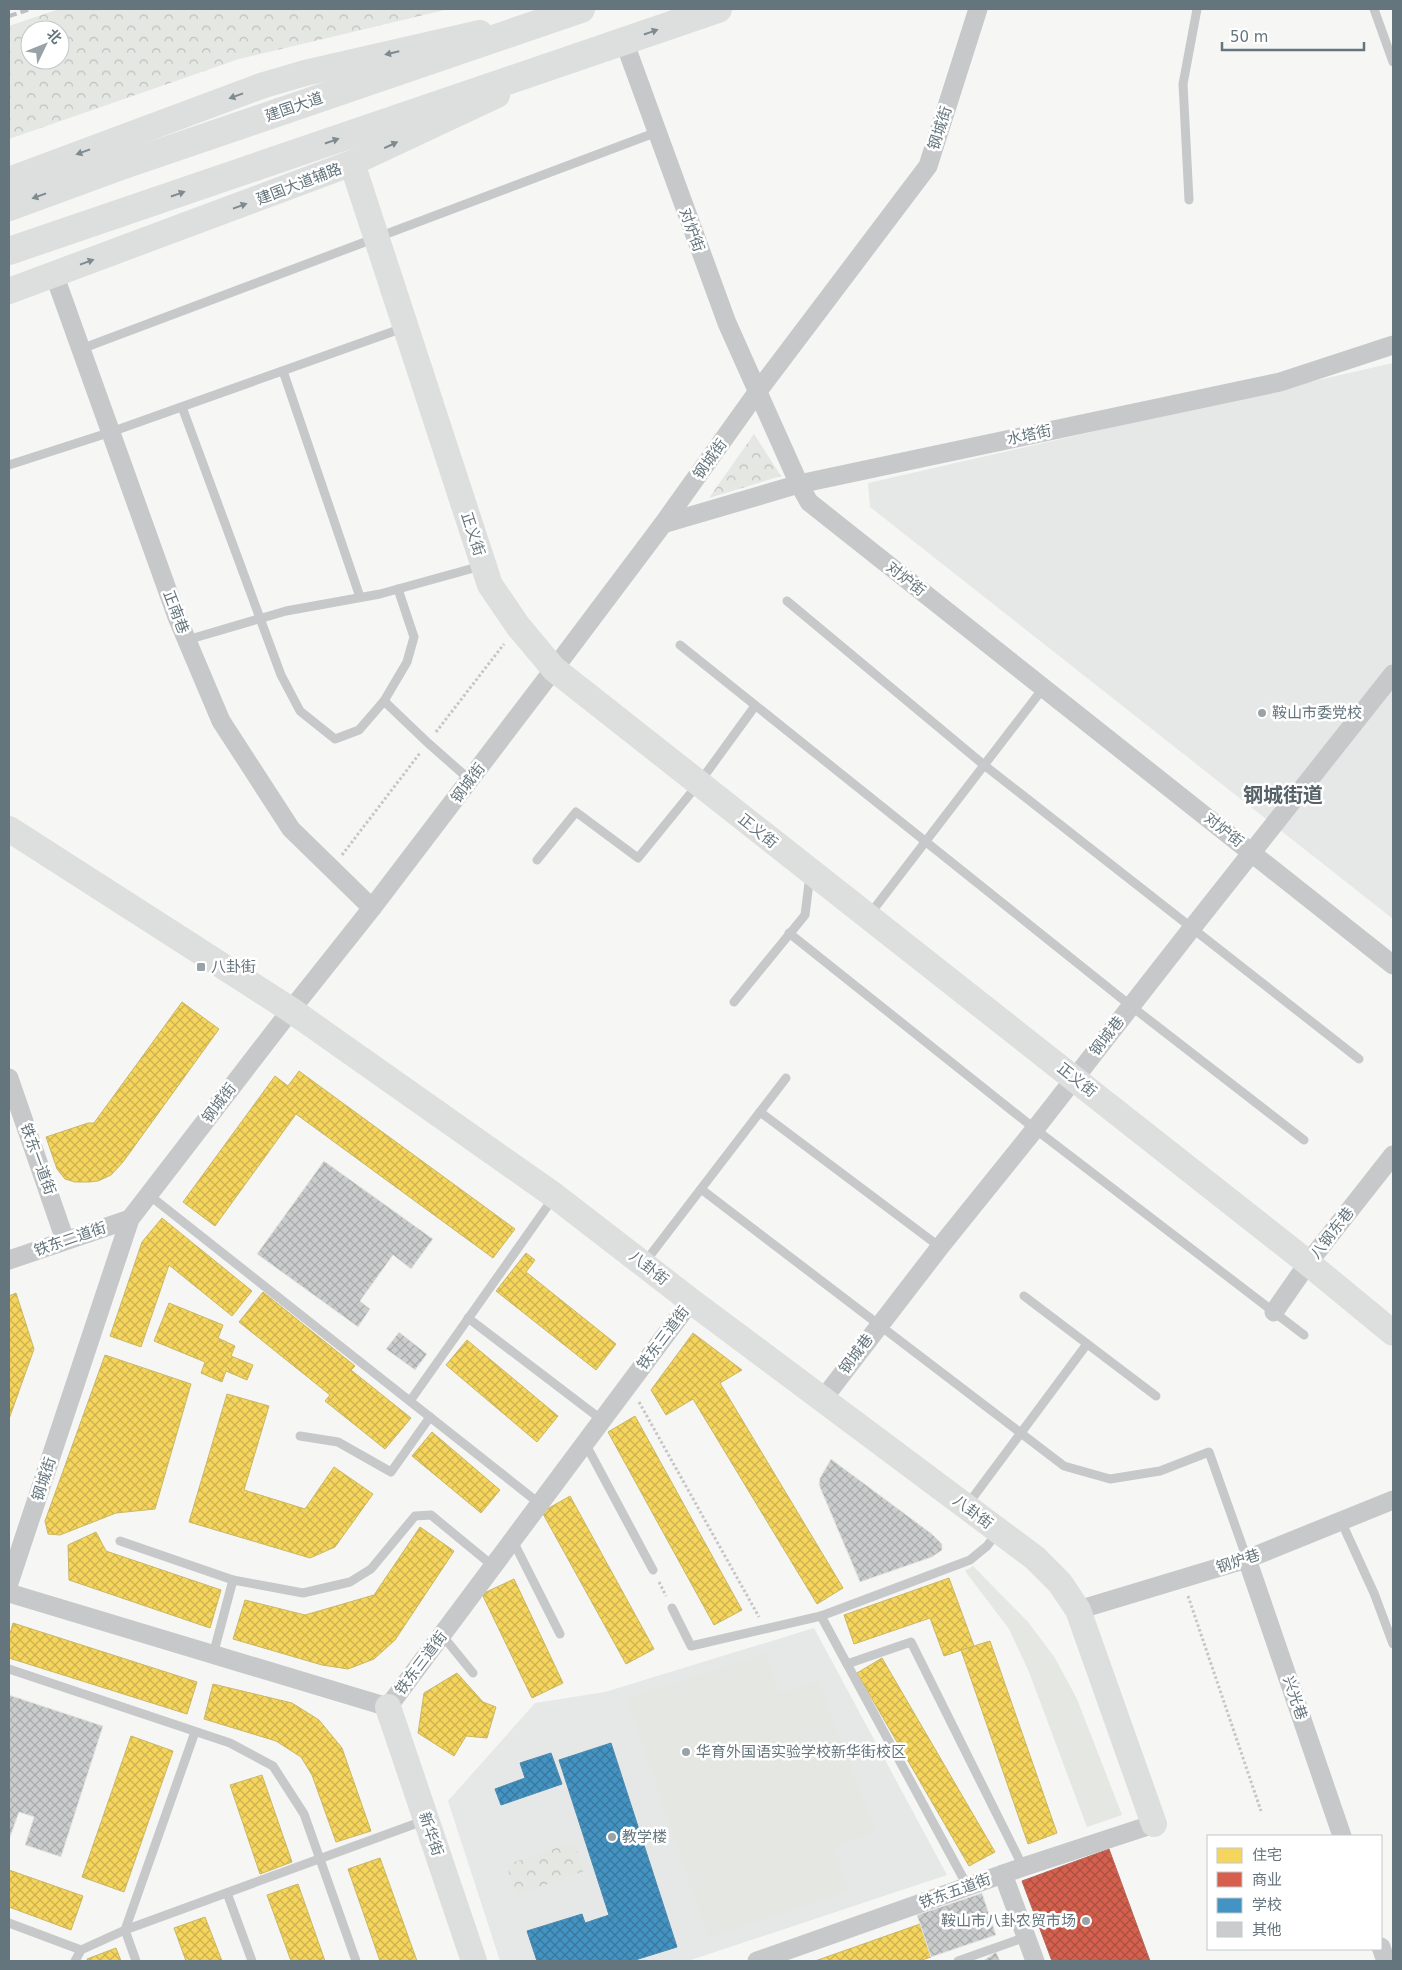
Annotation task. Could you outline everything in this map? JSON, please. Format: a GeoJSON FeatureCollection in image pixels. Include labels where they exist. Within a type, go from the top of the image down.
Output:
{"type":"FeatureCollection","features":[{"type":"Feature","properties":{"kind":"highway"},"geometry":{"type":"LineString","coordinates":[[9,251],[718,9]]}},
{"type":"Feature","properties":{"kind":"highway","name":"建国大道"},"geometry":{"type":"LineString","coordinates":[[9,207],[579,10]]}},
{"type":"Feature","properties":{"kind":"street","name":"钢城街"},"geometry":{"type":"LineString","coordinates":[[9,1583],[130,1219],[470,780],[663,524],[758,391],[928,166],[978,9]]}},
{"type":"Feature","properties":{"kind":"street"},"geometry":{"type":"LineString","coordinates":[[9,180],[264,85],[579,10]]}},
{"type":"Feature","properties":{"kind":"street","name":"对炉街"},"geometry":{"type":"LineString","coordinates":[[624,41],[727,323],[799,484],[809,502],[1393,965]]}},
{"type":"Feature","properties":{"kind":"street","name":"建国大道辅路"},"geometry":{"type":"LineString","coordinates":[[9,291],[352,163],[580,56]]}},
{"type":"Feature","properties":{"kind":"street","name":"正义街"},"geometry":{"type":"LineString","coordinates":[[352,163],[490,585],[518,626],[554,669],[810,873],[868,916],[1308,1263],[1393,1333]]}},
{"type":"Feature","properties":{"kind":"street","name":"正南巷"},"geometry":{"type":"LineString","coordinates":[[54,274],[177,617],[221,721],[291,829],[372,908]]}},
{"type":"Feature","properties":{"kind":"street","name":"水塔街"},"geometry":{"type":"LineString","coordinates":[[663,524],[799,484],[1280,382],[1393,345]]}},
{"type":"Feature","properties":{"kind":"street","name":"钢城巷"},"geometry":{"type":"LineString","coordinates":[[822,1399],[878,1325],[1035,1130],[1393,674]]}},
{"type":"Feature","properties":{"kind":"street","name":"八卦街"},"geometry":{"type":"LineString","coordinates":[[9,829],[290,1010],[555,1196],[691,1301],[1035,1558],[1060,1583],[1078,1610],[1154,1824]]}},
{"type":"Feature","properties":{"kind":"street","name":"铁东一道街"},"geometry":{"type":"LineString","coordinates":[[9,1078],[65,1240]]}},
{"type":"Feature","properties":{"kind":"street","name":"八钢东巷"},"geometry":{"type":"LineString","coordinates":[[1274,1312],[1308,1263],[1393,1156]]}},
{"type":"Feature","properties":{"kind":"street","name":"铁东二道街"},"geometry":{"type":"LineString","coordinates":[[9,1260],[130,1219]]}},
{"type":"Feature","properties":{"kind":"street","name":"铁东三道街"},"geometry":{"type":"LineString","coordinates":[[9,1594],[388,1707],[691,1301]]}},
{"type":"Feature","properties":{"kind":"street","name":"钢炉巷"},"geometry":{"type":"LineString","coordinates":[[1078,1610],[1247,1559],[1393,1500]]}},
{"type":"Feature","properties":{"kind":"street","name":"兴光巷"},"geometry":{"type":"LineString","coordinates":[[1247,1559],[1342,1835]]}},
{"type":"Feature","properties":{"kind":"street","name":"新华街"},"geometry":{"type":"LineString","coordinates":[[388,1707],[474,1961]]}},
{"type":"Feature","properties":{"kind":"street","name":"铁东五道街"},"geometry":{"type":"LineString","coordinates":[[757,1961],[778,1958],[1003,1874],[1154,1824]]}},
{"type":"Feature","properties":{"kind":"street"},"geometry":{"type":"LineString","coordinates":[[1003,1874],[1035,1961]]}},
{"type":"Feature","properties":{"kind":"lane"},"geometry":{"type":"LineString","coordinates":[[1189,200],[1184,84],[1197,9]]}},
{"type":"Feature","properties":{"kind":"lane"},"geometry":{"type":"LineString","coordinates":[[1374,9],[1393,62]]}},
{"type":"Feature","properties":{"kind":"lane"},"geometry":{"type":"LineString","coordinates":[[81,349],[657,132]]}},
{"type":"Feature","properties":{"kind":"lane"},"geometry":{"type":"LineString","coordinates":[[9,466],[111,432],[406,327]]}},
{"type":"Feature","properties":{"kind":"lane"},"geometry":{"type":"LineString","coordinates":[[283,371],[360,597]]}},
{"type":"Feature","properties":{"kind":"lane"},"geometry":{"type":"LineString","coordinates":[[182,407],[281,674],[300,711],[323,731],[336,739],[359,730],[384,701],[408,662],[414,637],[398,589]]}},
{"type":"Feature","properties":{"kind":"lane"},"geometry":{"type":"LineString","coordinates":[[187,640],[286,611],[398,589],[483,566]]}},
{"type":"Feature","properties":{"kind":"lane"},"geometry":{"type":"LineString","coordinates":[[787,601],[984,765],[1360,1058]]}},
{"type":"Feature","properties":{"kind":"lane"},"geometry":{"type":"LineString","coordinates":[[680,645],[1131,1006],[1304,1140]]}},
{"type":"Feature","properties":{"kind":"lane"},"geometry":{"type":"LineString","coordinates":[[868,916],[1044,687]]}},
{"type":"Feature","properties":{"kind":"lane"},"geometry":{"type":"LineString","coordinates":[[384,701],[470,780]]}},
{"type":"Feature","properties":{"kind":"lane"},"geometry":{"type":"LineString","coordinates":[[537,860],[576,812],[638,858],[699,784],[754,706]]}},
{"type":"Feature","properties":{"kind":"lane"},"geometry":{"type":"LineString","coordinates":[[734,1002],[805,915],[810,873]]}},
{"type":"Feature","properties":{"kind":"lane"},"geometry":{"type":"LineString","coordinates":[[789,933],[1035,1130],[1304,1335]]}},
{"type":"Feature","properties":{"kind":"lane"},"geometry":{"type":"LineString","coordinates":[[643,1264],[786,1078]]}},
{"type":"Feature","properties":{"kind":"lane"},"geometry":{"type":"LineString","coordinates":[[760,1112],[940,1247]]}},
{"type":"Feature","properties":{"kind":"lane"},"geometry":{"type":"LineString","coordinates":[[701,1189],[1064,1466],[1110,1479],[1160,1471],[1209,1452],[1247,1559]]}},
{"type":"Feature","properties":{"kind":"lane"},"geometry":{"type":"LineString","coordinates":[[150,1195],[540,1504]]}},
{"type":"Feature","properties":{"kind":"lane"},"geometry":{"type":"LineString","coordinates":[[410,1401],[555,1196]]}},
{"type":"Feature","properties":{"kind":"lane"},"geometry":{"type":"LineString","coordinates":[[1024,1296],[1156,1396]]}},
{"type":"Feature","properties":{"kind":"lane"},"geometry":{"type":"LineString","coordinates":[[468,1318],[602,1420]]}},
{"type":"Feature","properties":{"kind":"lane"},"geometry":{"type":"LineString","coordinates":[[966,1507],[1087,1344]]}},
{"type":"Feature","properties":{"kind":"lane"},"geometry":{"type":"LineString","coordinates":[[300,1436],[338,1442],[391,1472],[430,1417]]}},
{"type":"Feature","properties":{"kind":"lane"},"geometry":{"type":"LineString","coordinates":[[585,1442],[653,1570]]}},
{"type":"Feature","properties":{"kind":"lane"},"geometry":{"type":"LineString","coordinates":[[120,1541],[233,1580],[303,1593],[350,1582],[371,1569],[416,1516],[430,1515],[493,1566]]}},
{"type":"Feature","properties":{"kind":"lane"},"geometry":{"type":"LineString","coordinates":[[1341,1521],[1374,1593],[1393,1644]]}},
{"type":"Feature","properties":{"kind":"lane"},"geometry":{"type":"LineString","coordinates":[[672,1608],[691,1646],[821,1616],[970,1560],[988,1546],[999,1531]]}},
{"type":"Feature","properties":{"kind":"lane"},"geometry":{"type":"LineString","coordinates":[[513,1542],[560,1634]]}},
{"type":"Feature","properties":{"kind":"lane"},"geometry":{"type":"LineString","coordinates":[[213,1655],[233,1580]]}},
{"type":"Feature","properties":{"kind":"lane"},"geometry":{"type":"LineString","coordinates":[[821,1616],[968,1887]]}},
{"type":"Feature","properties":{"kind":"lane"},"geometry":{"type":"LineString","coordinates":[[442,1635],[473,1673]]}},
{"type":"Feature","properties":{"kind":"lane"},"geometry":{"type":"LineString","coordinates":[[847,1664],[911,1642],[1023,1867]]}},
{"type":"Feature","properties":{"kind":"lane"},"geometry":{"type":"LineString","coordinates":[[9,1669],[230,1743],[273,1766],[304,1814],[356,1961]]}},
{"type":"Feature","properties":{"kind":"lane"},"geometry":{"type":"LineString","coordinates":[[136,1961],[125,1930],[195,1732]]}},
{"type":"Feature","properties":{"kind":"lane"},"geometry":{"type":"LineString","coordinates":[[75,1961],[82,1950],[125,1930],[426,1820]]}},
{"type":"Feature","properties":{"kind":"lane"},"geometry":{"type":"LineString","coordinates":[[227,1893],[252,1961]]}},
{"type":"Feature","properties":{"kind":"lane"},"geometry":{"type":"LineString","coordinates":[[9,1923],[82,1950]]}},
{"type":"Feature","properties":{"kind":"lane"},"geometry":{"type":"LineString","coordinates":[[958,1961],[1026,1937]]}},
{"type":"Feature","properties":{"kind":"path"},"geometry":{"type":"LineString","coordinates":[[629,1384],[765,1629]]}},
{"type":"Feature","properties":{"kind":"path"},"geometry":{"type":"LineString","coordinates":[[653,1570],[672,1608]]}},
{"type":"Feature","properties":{"kind":"path"},"geometry":{"type":"LineString","coordinates":[[1183,1578],[1261,1812]]}},
{"type":"Feature","properties":{"kind":"shaded area","name":"鞍山市委党校"},"geometry":{"type":"Polygon","coordinates":[[[1393,363],[1393,919],[870,507],[868,483],[1393,363]]]}},
{"type":"Feature","properties":{"kind":"shaded area","name":"华育外国语实验学校新华街校区"},"geometry":{"type":"Polygon","coordinates":[[[814,1628],[947,1875],[688,1961],[500,1961],[448,1801],[535,1703],[605,1692],[814,1628]]]}},
{"type":"Feature","properties":{"kind":"green space"},"geometry":{"type":"Polygon","coordinates":[[[59,9],[449,9],[239,59],[9,139],[9,26],[20,22],[20,70],[70,70],[70,20],[27,20],[59,9]]]}},
{"type":"Feature","properties":{"kind":"green space"},"geometry":{"type":"Polygon","coordinates":[[[754,434],[781,476],[709,498],[754,434]]]}},
{"type":"Feature","properties":{"kind":"green space"},"geometry":{"type":"Polygon","coordinates":[[[973,1566],[1028,1622],[1055,1658],[1077,1699],[1122,1815],[1087,1827],[1029,1672],[1009,1629],[965,1571],[973,1566]]]}},
{"type":"Feature","properties":{"kind":"green space"},"geometry":{"type":"Polygon","coordinates":[[[766,1653],[780,1693],[818,1681],[876,1832],[834,1848],[849,1891],[708,1938],[627,1698],[766,1653]]]}},
{"type":"Feature","properties":{"kind":"green space"},"geometry":{"type":"Polygon","coordinates":[[[574,1842],[584,1871],[517,1895],[506,1865],[574,1842]]]}},
{"type":"Feature","properties":{"kind":"building: 住宅"},"geometry":{"type":"Polygon","coordinates":[[[182,1002],[219,1029],[123,1162],[111,1175],[98,1181],[89,1182],[75,1182],[65,1179],[57,1169],[46,1137],[88,1123],[94,1123],[182,1002]]]}},
{"type":"Feature","properties":{"kind":"building: 住宅"},"geometry":{"type":"Polygon","coordinates":[[[299,1071],[515,1229],[493,1258],[296,1114],[215,1226],[183,1202],[275,1076],[288,1086],[299,1071]]]}},
{"type":"Feature","properties":{"kind":"building: 住宅"},"geometry":{"type":"Polygon","coordinates":[[[162,1218],[252,1291],[232,1316],[169,1265],[141,1347],[110,1336],[142,1242],[162,1218]]]}},
{"type":"Feature","properties":{"kind":"building: 住宅"},"geometry":{"type":"Polygon","coordinates":[[[526,1253],[535,1260],[526,1272],[616,1344],[596,1370],[496,1291],[526,1253]]]}},
{"type":"Feature","properties":{"kind":"building: 住宅"},"geometry":{"type":"Polygon","coordinates":[[[263,1292],[355,1366],[351,1370],[411,1418],[385,1449],[325,1401],[330,1395],[239,1322],[263,1292]]]}},
{"type":"Feature","properties":{"kind":"building: 住宅"},"geometry":{"type":"Polygon","coordinates":[[[16,1293],[34,1349],[9,1419],[9,1296],[16,1293]]]}},
{"type":"Feature","properties":{"kind":"building: 住宅"},"geometry":{"type":"Polygon","coordinates":[[[169,1303],[223,1325],[218,1338],[235,1346],[231,1356],[253,1365],[247,1380],[226,1371],[222,1382],[201,1373],[205,1362],[154,1341],[169,1303]]]}},
{"type":"Feature","properties":{"kind":"building: 住宅"},"geometry":{"type":"Polygon","coordinates":[[[693,1333],[742,1370],[720,1383],[843,1588],[817,1604],[693,1399],[666,1415],[651,1390],[693,1333]]]}},
{"type":"Feature","properties":{"kind":"building: 住宅"},"geometry":{"type":"Polygon","coordinates":[[[467,1340],[558,1416],[537,1442],[446,1365],[467,1340]]]}},
{"type":"Feature","properties":{"kind":"building: 住宅"},"geometry":{"type":"Polygon","coordinates":[[[105,1355],[191,1384],[155,1509],[116,1513],[60,1535],[48,1534],[45,1521],[105,1355]]]}},
{"type":"Feature","properties":{"kind":"building: 住宅"},"geometry":{"type":"Polygon","coordinates":[[[227,1394],[269,1406],[244,1490],[305,1509],[334,1467],[373,1494],[335,1547],[310,1558],[189,1522],[227,1394]]]}},
{"type":"Feature","properties":{"kind":"building: 住宅"},"geometry":{"type":"Polygon","coordinates":[[[635,1416],[742,1610],[714,1625],[608,1432],[635,1416]]]}},
{"type":"Feature","properties":{"kind":"building: 住宅"},"geometry":{"type":"Polygon","coordinates":[[[432,1432],[500,1490],[481,1513],[412,1456],[432,1432]]]}},
{"type":"Feature","properties":{"kind":"building: 住宅"},"geometry":{"type":"Polygon","coordinates":[[[570,1496],[654,1649],[626,1664],[542,1512],[570,1496]]]}},
{"type":"Feature","properties":{"kind":"building: 住宅"},"geometry":{"type":"Polygon","coordinates":[[[420,1527],[454,1551],[395,1640],[374,1659],[348,1669],[322,1665],[233,1639],[245,1600],[305,1615],[374,1595],[420,1527]]]}},
{"type":"Feature","properties":{"kind":"building: 住宅"},"geometry":{"type":"Polygon","coordinates":[[[96,1532],[106,1551],[221,1590],[210,1628],[69,1580],[68,1545],[96,1532]]]}},
{"type":"Feature","properties":{"kind":"building: 住宅"},"geometry":{"type":"Polygon","coordinates":[[[949,1578],[974,1646],[944,1656],[930,1618],[854,1644],[844,1615],[949,1578]]]}},
{"type":"Feature","properties":{"kind":"building: 住宅"},"geometry":{"type":"Polygon","coordinates":[[[514,1579],[563,1683],[532,1698],[482,1594],[514,1579]]]}},
{"type":"Feature","properties":{"kind":"building: 住宅"},"geometry":{"type":"Polygon","coordinates":[[[13,1623],[197,1682],[187,1714],[9,1658],[9,1637],[13,1623]]]}},
{"type":"Feature","properties":{"kind":"building: 住宅"},"geometry":{"type":"Polygon","coordinates":[[[990,1641],[1057,1833],[1028,1844],[961,1650],[990,1641]]]}},
{"type":"Feature","properties":{"kind":"building: 住宅"},"geometry":{"type":"Polygon","coordinates":[[[882,1658],[995,1852],[969,1866],[857,1673],[882,1658]]]}},
{"type":"Feature","properties":{"kind":"building: 住宅"},"geometry":{"type":"Polygon","coordinates":[[[457,1673],[483,1702],[496,1707],[487,1738],[466,1736],[454,1756],[418,1733],[424,1693],[457,1673]]]}},
{"type":"Feature","properties":{"kind":"building: 住宅"},"geometry":{"type":"Polygon","coordinates":[[[213,1684],[292,1703],[319,1720],[342,1748],[371,1831],[336,1842],[312,1775],[301,1757],[276,1741],[204,1719],[213,1684]]]}},
{"type":"Feature","properties":{"kind":"building: 住宅"},"geometry":{"type":"Polygon","coordinates":[[[131,1736],[173,1751],[124,1892],[82,1877],[131,1736]]]}},
{"type":"Feature","properties":{"kind":"building: 住宅"},"geometry":{"type":"Polygon","coordinates":[[[262,1775],[292,1862],[260,1874],[230,1785],[262,1775]]]}},
{"type":"Feature","properties":{"kind":"building: 住宅"},"geometry":{"type":"Polygon","coordinates":[[[380,1858],[417,1961],[380,1961],[348,1869],[380,1858]]]}},
{"type":"Feature","properties":{"kind":"building: 住宅"},"geometry":{"type":"Polygon","coordinates":[[[9,1870],[83,1896],[71,1930],[9,1907],[9,1870]]]}},
{"type":"Feature","properties":{"kind":"building: 住宅"},"geometry":{"type":"Polygon","coordinates":[[[298,1884],[325,1961],[291,1961],[267,1895],[298,1884]]]}},
{"type":"Feature","properties":{"kind":"building: 住宅"},"geometry":{"type":"Polygon","coordinates":[[[205,1917],[222,1961],[186,1961],[174,1928],[205,1917]]]}},
{"type":"Feature","properties":{"kind":"building: 住宅"},"geometry":{"type":"Polygon","coordinates":[[[920,1924],[931,1957],[919,1961],[815,1961],[920,1924]]]}},
{"type":"Feature","properties":{"kind":"building: 住宅"},"geometry":{"type":"Polygon","coordinates":[[[116,1948],[121,1961],[88,1961],[87,1959],[116,1948]]]}},
{"type":"Feature","properties":{"kind":"building: 商业","name":"鞍山市八卦农贸市场"},"geometry":{"type":"Polygon","coordinates":[[[1109,1849],[1150,1961],[1052,1961],[1022,1881],[1109,1849]]]}},
{"type":"Feature","properties":{"kind":"building: 学校","name":"教学楼"},"geometry":{"type":"Polygon","coordinates":[[[611,1743],[677,1947],[632,1961],[537,1961],[527,1931],[582,1914],[585,1923],[609,1915],[559,1760],[611,1743]]]}},
{"type":"Feature","properties":{"kind":"building: 学校"},"geometry":{"type":"Polygon","coordinates":[[[551,1753],[562,1784],[501,1805],[495,1789],[525,1778],[520,1763],[551,1753]]]}},
{"type":"Feature","properties":{"kind":"building: 其他"},"geometry":{"type":"Polygon","coordinates":[[[324,1161],[433,1239],[411,1269],[393,1255],[360,1301],[370,1309],[358,1327],[257,1254],[324,1161]]]}},
{"type":"Feature","properties":{"kind":"building: 其他"},"geometry":{"type":"Polygon","coordinates":[[[399,1332],[427,1354],[415,1370],[386,1349],[399,1332]]]}},
{"type":"Feature","properties":{"kind":"building: 其他"},"geometry":{"type":"Polygon","coordinates":[[[831,1459],[932,1534],[942,1544],[942,1550],[932,1557],[860,1582],[819,1485],[820,1478],[831,1459]]]}},
{"type":"Feature","properties":{"kind":"building: 其他"},"geometry":{"type":"Polygon","coordinates":[[[9,1695],[103,1726],[61,1857],[25,1845],[34,1817],[19,1812],[9,1840],[9,1695]]]}},
{"type":"Feature","properties":{"kind":"building: 其他"},"geometry":{"type":"Polygon","coordinates":[[[982,1893],[996,1935],[931,1957],[917,1915],[982,1893]]]}},
{"type":"Feature","properties":{"kind":"building: 其他"},"geometry":{"type":"Polygon","coordinates":[[[996,1952],[1000,1961],[983,1961],[996,1952]]]}},
{"type":"Feature","properties":{"kind":"railway"},"geometry":{"type":"LineString","coordinates":[[9,16],[31,9]]}},
{"type":"Feature","properties":{"kind":"place","name":"鞍山市委党校"},"geometry":{"type":"Point","coordinates":[1262,713]}},
{"type":"Feature","properties":{"kind":"place","name":"八卦街"},"geometry":{"type":"Point","coordinates":[201,967]}},
{"type":"Feature","properties":{"kind":"place","name":"华育外国语实验学校新华街校区"},"geometry":{"type":"Point","coordinates":[686,1752]}},
{"type":"Feature","properties":{"kind":"place","name":"教学楼"},"geometry":{"type":"Point","coordinates":[612,1837]}},
{"type":"Feature","properties":{"kind":"place","name":"鞍山市八卦农贸市场"},"geometry":{"type":"Point","coordinates":[1086,1921]}},
{"type":"Feature","properties":{"kind":"district","name":"钢城街道"},"geometry":{"type":"Point","coordinates":[1283,795]}}]}
